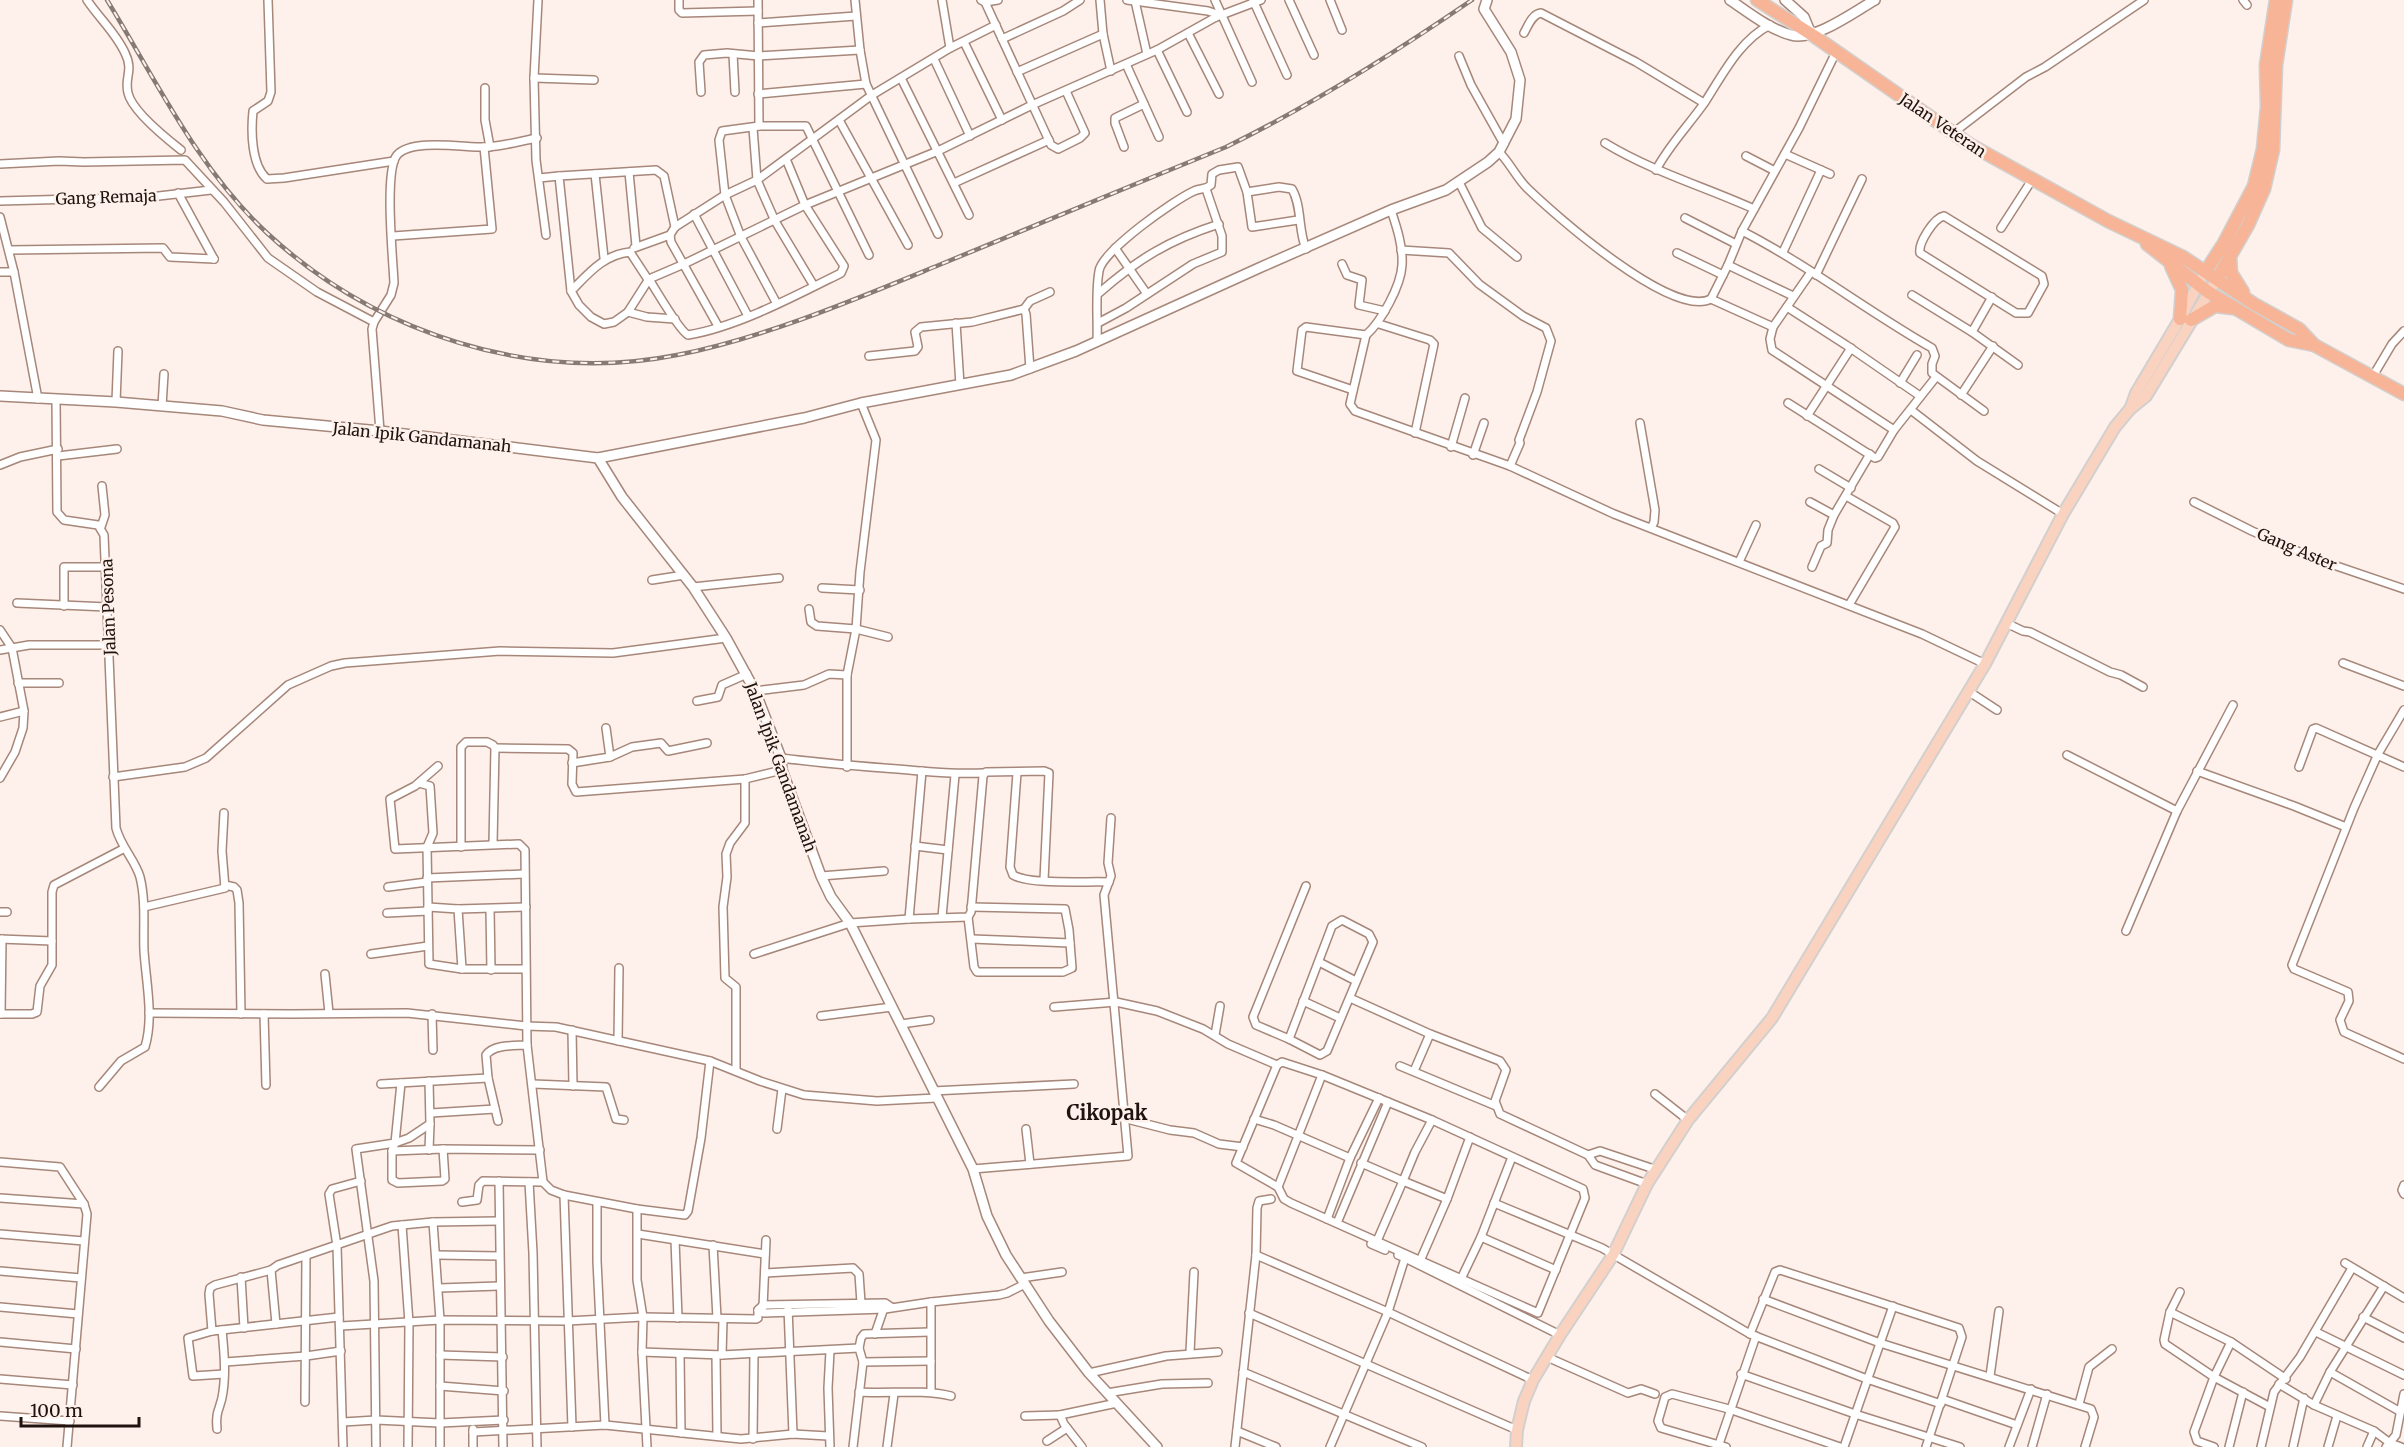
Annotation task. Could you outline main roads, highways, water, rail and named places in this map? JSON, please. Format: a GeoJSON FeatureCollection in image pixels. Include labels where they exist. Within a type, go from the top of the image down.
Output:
{"type":"FeatureCollection","features":[{"type":"Feature","properties":{"kind":"highway","name":"Jalan Veteran"},"geometry":{"type":"LineString","coordinates":[[1757,0],[1811,34],[1983,153],[2183,257],[2254,304],[2299,329],[2314,345]]}},
{"type":"Feature","properties":{"kind":"highway"},"geometry":{"type":"LineString","coordinates":[[2206,271],[2224,243],[2254,186],[2263,149],[2267,107],[2266,65],[2276,0]]}},
{"type":"Feature","properties":{"kind":"highway"},"geometry":{"type":"LineString","coordinates":[[2217,279],[2248,225],[2265,189],[2273,150],[2276,65],[2286,0]]}},
{"type":"Feature","properties":{"kind":"highway","name":"Jalan Veteran"},"geometry":{"type":"LineString","coordinates":[[2138,235],[2208,292],[2289,340],[2314,345]]}},
{"type":"Feature","properties":{"kind":"highway"},"geometry":{"type":"LineString","coordinates":[[2183,257],[2205,256],[2215,252],[2224,243]]}},
{"type":"Feature","properties":{"kind":"highway"},"geometry":{"type":"LineString","coordinates":[[2230,255],[2233,278],[2254,304]]}},
{"type":"Feature","properties":{"kind":"highway"},"geometry":{"type":"LineString","coordinates":[[2168,260],[2182,290],[2185,319],[2215,306],[2223,305],[2239,310]]}},
{"type":"Feature","properties":{"kind":"highway"},"geometry":{"type":"LineString","coordinates":[[2314,345],[2404,394]]}},
{"type":"Feature","properties":{"kind":"main road"},"geometry":{"type":"LineString","coordinates":[[2185,319],[2197,284],[2206,271]]}},
{"type":"Feature","properties":{"kind":"main road"},"geometry":{"type":"LineString","coordinates":[[1516,1447],[1517,1430],[1524,1401],[1533,1380],[1613,1255],[1647,1184],[1688,1120],[1772,1018],[1984,664],[2063,514],[2115,427],[2130,409],[2136,393],[2185,319],[2217,279]]}},
{"type":"Feature","properties":{"kind":"railway"},"geometry":{"type":"LineString","coordinates":[[107,0],[180,122],[220,181],[267,233],[310,268],[356,298],[406,323],[458,342],[512,356],[567,362],[622,362],[710,348],[776,328],[875,291],[1226,147],[1352,78],[1472,0]]}},
{"type":"Feature","properties":{"kind":"district","name":"Cikopak"},"geometry":{"type":"Point","coordinates":[1107,1112]}}]}
